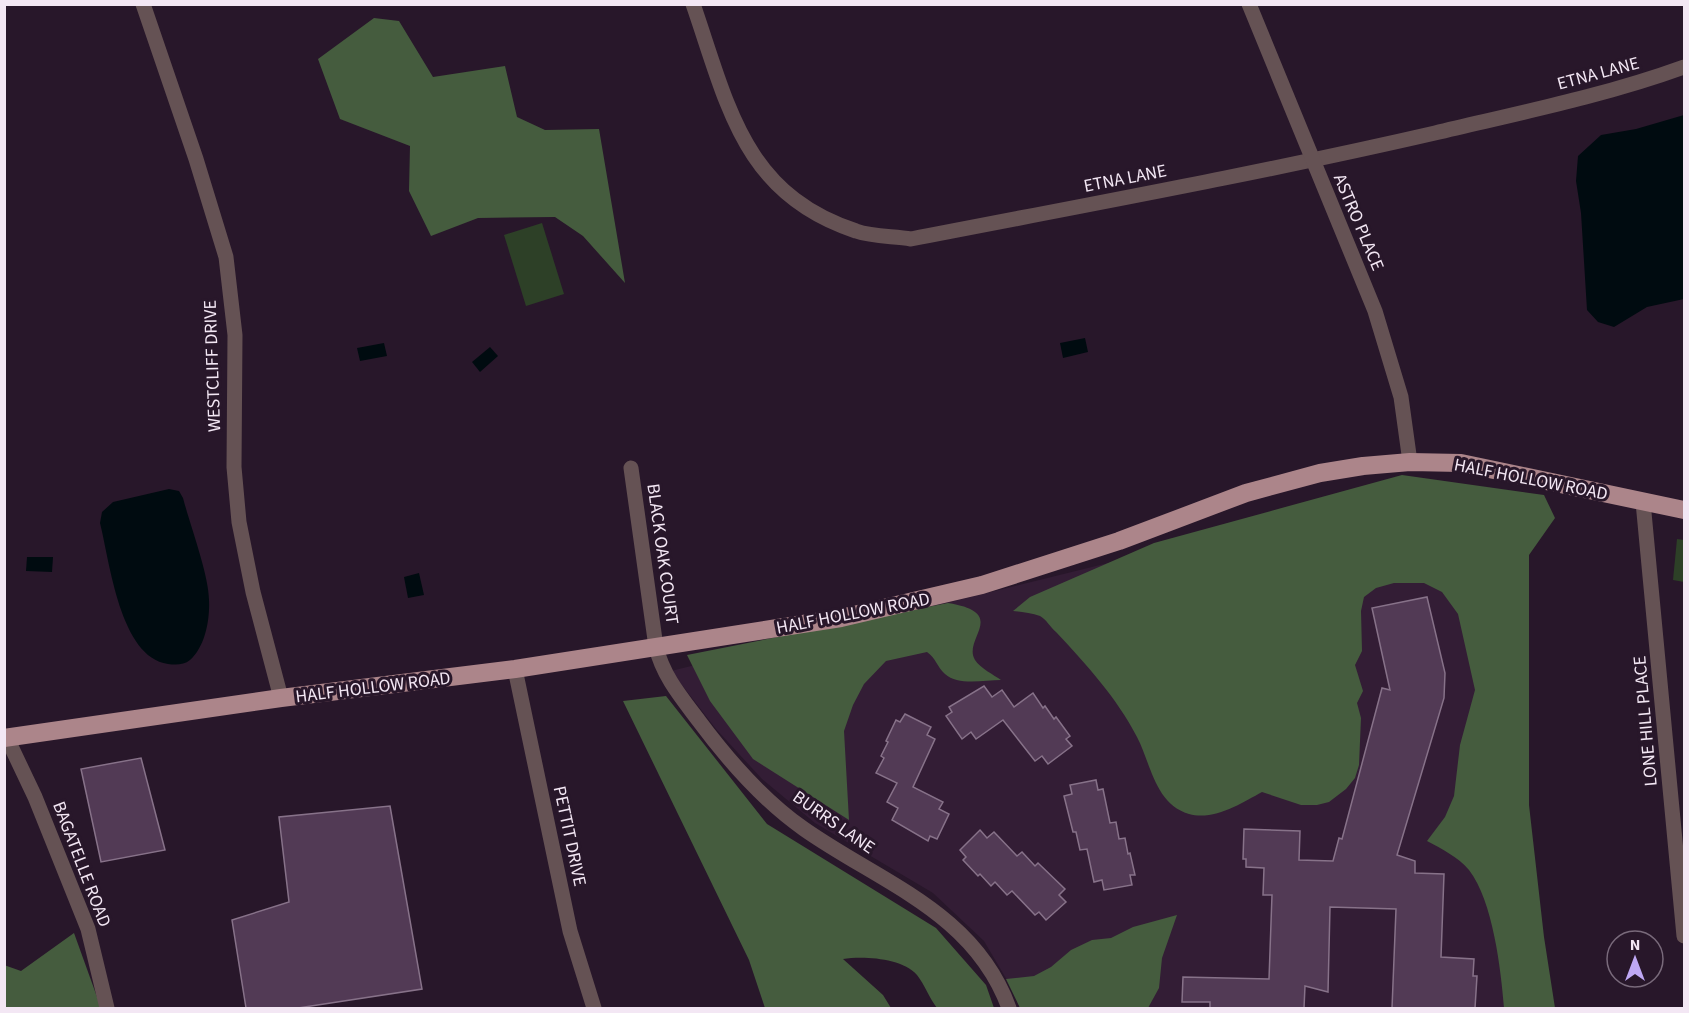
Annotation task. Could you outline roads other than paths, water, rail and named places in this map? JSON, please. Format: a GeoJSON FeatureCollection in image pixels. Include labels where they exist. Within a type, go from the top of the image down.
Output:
{"type":"FeatureCollection","features":[{"type":"Feature","properties":{"kind":"main road","name":"HALF HOLLOW ROAD"},"geometry":{"type":"LineString","coordinates":[[6,738],[281,698],[515,669],[841,618],[982,585],[1119,541],[1246,493],[1320,473],[1410,462],[1444,462],[1478,466],[1684,510]]}},
{"type":"Feature","properties":{"kind":"street","name":"WESTCLIFF DRIVE"},"geometry":{"type":"LineString","coordinates":[[143,4],[196,159],[226,257],[234,335],[234,467],[239,522],[253,592],[281,698]]}},
{"type":"Feature","properties":{"kind":"street","name":"ETNA LANE"},"geometry":{"type":"LineString","coordinates":[[693,4],[736,128],[765,175],[811,213],[858,232],[910,239],[1312,162],[1578,100],[1642,82],[1684,67]]}},
{"type":"Feature","properties":{"kind":"street","name":"ASTRO PLACE"},"geometry":{"type":"LineString","coordinates":[[1248,4],[1375,310],[1401,397],[1410,462]]}},
{"type":"Feature","properties":{"kind":"street","name":"BLACK OAK COURT"},"geometry":{"type":"LineString","coordinates":[[631,468],[656,647]]}},
{"type":"Feature","properties":{"kind":"street","name":"LONE HILL PLACE"},"geometry":{"type":"LineString","coordinates":[[1643,501],[1684,936]]}},
{"type":"Feature","properties":{"kind":"street","name":"BURRS LANE"},"geometry":{"type":"LineString","coordinates":[[656,647],[666,675],[720,749],[774,804],[803,828],[927,906],[964,936],[992,970],[1009,1008]]}},
{"type":"Feature","properties":{"kind":"street","name":"PETTIT DRIVE"},"geometry":{"type":"LineString","coordinates":[[515,669],[570,931],[594,1008]]}},
{"type":"Feature","properties":{"kind":"street","name":"BAGATELLE ROAD"},"geometry":{"type":"LineString","coordinates":[[6,738],[35,797],[88,929],[107,1008]]}}]}
